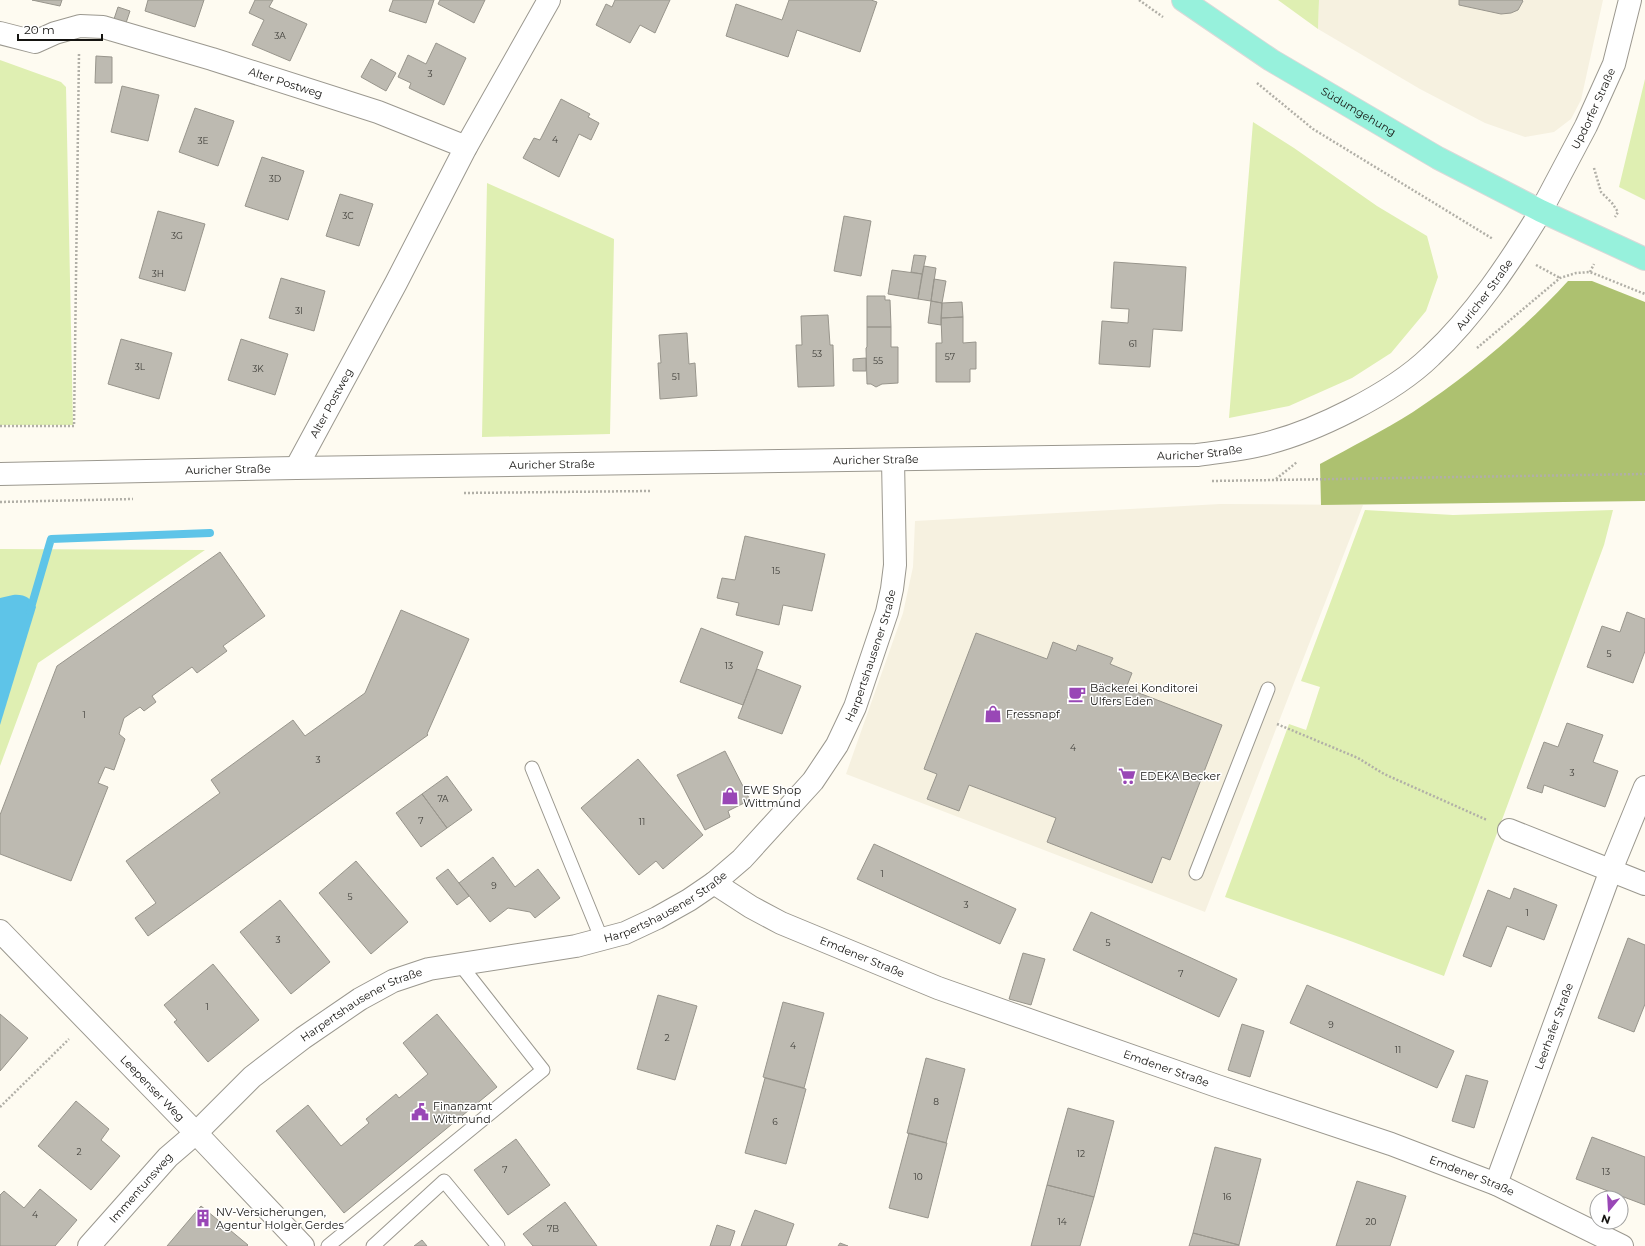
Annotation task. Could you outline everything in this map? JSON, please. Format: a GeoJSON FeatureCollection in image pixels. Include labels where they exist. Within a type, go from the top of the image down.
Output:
{"type":"FeatureCollection","features":[{"type":"Feature","properties":{"kind":"main road","name":"Südumgehung"},"geometry":{"type":"LineString","coordinates":[[1183,0],[1271,60],[1438,158],[1540,211]]}},
{"type":"Feature","properties":{"kind":"main road"},"geometry":{"type":"LineString","coordinates":[[1540,211],[1645,259]]}},
{"type":"Feature","properties":{"kind":"street","name":"Alter Postweg"},"geometry":{"type":"LineString","coordinates":[[296,468],[396,283],[466,147],[549,0]]}},
{"type":"Feature","properties":{"kind":"street","name":"Updorfer Straße"},"geometry":{"type":"LineString","coordinates":[[1540,211],[1586,126],[1614,64],[1630,0]]}},
{"type":"Feature","properties":{"kind":"street","name":"Alter Postweg"},"geometry":{"type":"LineString","coordinates":[[0,33],[35,42],[55,33],[80,26],[103,27],[212,59],[378,112],[466,147]]}},
{"type":"Feature","properties":{"kind":"street","name":"Auricher Straße"},"geometry":{"type":"LineString","coordinates":[[0,474],[296,468],[1197,455],[1260,445],[1319,425],[1390,387],[1430,357],[1457,329],[1516,253],[1540,211]]}},
{"type":"Feature","properties":{"kind":"street","name":"Harpertshausener Straße"},"geometry":{"type":"LineString","coordinates":[[196,1133],[252,1078],[303,1038],[360,999],[394,981],[429,969],[459,963],[576,946],[625,934],[689,900],[714,883],[742,859],[814,781],[837,745],[855,707],[885,619],[892,588],[895,565],[893,460]]}},
{"type":"Feature","properties":{"kind":"street","name":"Leerhafer Straße"},"geometry":{"type":"LineString","coordinates":[[1496,1184],[1611,870],[1645,787]]}},
{"type":"Feature","properties":{"kind":"street"},"geometry":{"type":"LineString","coordinates":[[1509,830],[1645,884]]}},
{"type":"Feature","properties":{"kind":"street","name":"Emdener Straße"},"geometry":{"type":"LineString","coordinates":[[714,883],[751,907],[781,923],[938,988],[1217,1086],[1391,1144],[1496,1184],[1622,1246]]}},
{"type":"Feature","properties":{"kind":"street","name":"Leepenser Weg"},"geometry":{"type":"LineString","coordinates":[[0,931],[85,1021],[196,1133],[303,1246]]}},
{"type":"Feature","properties":{"kind":"street","name":"Immentunsweg"},"geometry":{"type":"LineString","coordinates":[[89,1246],[168,1157],[196,1133]]}},
{"type":"Feature","properties":{"kind":"lane"},"geometry":{"type":"LineString","coordinates":[[1196,873],[1268,689]]}},
{"type":"Feature","properties":{"kind":"lane"},"geometry":{"type":"LineString","coordinates":[[532,768],[602,940]]}},
{"type":"Feature","properties":{"kind":"lane"},"geometry":{"type":"LineString","coordinates":[[328,1246],[543,1070],[459,963]]}},
{"type":"Feature","properties":{"kind":"lane"},"geometry":{"type":"LineString","coordinates":[[373,1246],[444,1181],[498,1246]]}},
{"type":"Feature","properties":{"kind":"path"},"geometry":{"type":"LineString","coordinates":[[1139,0],[1169,21]]}},
{"type":"Feature","properties":{"kind":"path"},"geometry":{"type":"LineString","coordinates":[[0,426],[74,426],[80,26]]}},
{"type":"Feature","properties":{"kind":"path"},"geometry":{"type":"LineString","coordinates":[[1252,80],[1313,129],[1516,253],[1560,278]]}},
{"type":"Feature","properties":{"kind":"path"},"geometry":{"type":"LineString","coordinates":[[1592,162],[1601,192],[1612,202],[1618,212],[1590,272],[1645,294]]}},
{"type":"Feature","properties":{"kind":"path"},"geometry":{"type":"LineString","coordinates":[[1276,480],[1645,474]]}},
{"type":"Feature","properties":{"kind":"path"},"geometry":{"type":"LineString","coordinates":[[1258,716],[1358,758],[1384,774],[1509,830]]}},
{"type":"Feature","properties":{"kind":"path"},"geometry":{"type":"LineString","coordinates":[[0,1107],[85,1021]]}},
{"type":"Feature","properties":{"kind":"shaded area"},"geometry":{"type":"Polygon","coordinates":[[[1319,0],[1603,0],[1581,100],[1571,119],[1554,132],[1525,137],[1485,123],[1420,89],[1318,29],[1319,0]]]}},
{"type":"Feature","properties":{"kind":"shaded area"},"geometry":{"type":"Polygon","coordinates":[[[1220,504],[1363,505],[1205,912],[846,774],[903,613],[913,567],[915,521],[1220,504]]]}},
{"type":"Feature","properties":{"kind":"green space"},"geometry":{"type":"Polygon","coordinates":[[[1278,0],[1319,0],[1318,29],[1278,0]]]}},
{"type":"Feature","properties":{"kind":"green space"},"geometry":{"type":"Polygon","coordinates":[[[0,60],[61,82],[66,87],[73,425],[0,425],[0,60]]]}},
{"type":"Feature","properties":{"kind":"green space"},"geometry":{"type":"Polygon","coordinates":[[[1645,79],[1645,200],[1619,187],[1645,79]]]}},
{"type":"Feature","properties":{"kind":"green space"},"geometry":{"type":"Polygon","coordinates":[[[1253,122],[1294,148],[1377,206],[1427,236],[1438,277],[1426,311],[1391,353],[1352,378],[1289,406],[1229,418],[1253,122]]]}},
{"type":"Feature","properties":{"kind":"green space"},"geometry":{"type":"Polygon","coordinates":[[[487,183],[614,239],[610,434],[482,437],[487,183]]]}},
{"type":"Feature","properties":{"kind":"green space"},"geometry":{"type":"Polygon","coordinates":[[[1568,281],[1592,281],[1645,302],[1645,501],[1321,505],[1320,464],[1402,419],[1455,383],[1514,334],[1568,281]]]}},
{"type":"Feature","properties":{"kind":"green space"},"geometry":{"type":"Polygon","coordinates":[[[1365,510],[1453,515],[1613,510],[1604,545],[1444,976],[1345,939],[1225,897],[1289,724],[1306,730],[1320,687],[1301,681],[1365,510]]]}},
{"type":"Feature","properties":{"kind":"green space"},"geometry":{"type":"Polygon","coordinates":[[[0,549],[205,550],[38,663],[0,766],[0,549]]]}},
{"type":"Feature","properties":{"kind":"water"},"geometry":{"type":"Polygon","coordinates":[[[13,595],[27,597],[36,607],[0,725],[0,598],[13,595]]]}},
{"type":"Feature","properties":{"kind":"building"},"geometry":{"type":"Polygon","coordinates":[[[32,0],[62,0],[60,6],[32,0]]]}},
{"type":"Feature","properties":{"kind":"building"},"geometry":{"type":"Polygon","coordinates":[[[148,0],[204,0],[195,27],[145,11],[148,0]]]}},
{"type":"Feature","properties":{"kind":"building"},"geometry":{"type":"Polygon","coordinates":[[[255,0],[273,0],[269,7],[307,24],[290,61],[252,45],[264,20],[249,13],[255,0]]]}},
{"type":"Feature","properties":{"kind":"building"},"geometry":{"type":"Polygon","coordinates":[[[393,0],[434,0],[426,23],[389,11],[393,0]]]}},
{"type":"Feature","properties":{"kind":"building"},"geometry":{"type":"Polygon","coordinates":[[[440,0],[485,0],[474,23],[438,4],[440,0]]]}},
{"type":"Feature","properties":{"kind":"building"},"geometry":{"type":"Polygon","coordinates":[[[615,0],[670,0],[655,33],[640,25],[630,43],[596,25],[606,4],[612,7],[615,0]]]}},
{"type":"Feature","properties":{"kind":"building"},"geometry":{"type":"Polygon","coordinates":[[[789,0],[871,0],[877,2],[860,52],[797,30],[788,57],[726,36],[736,4],[782,20],[789,0]]]}},
{"type":"Feature","properties":{"kind":"building"},"geometry":{"type":"Polygon","coordinates":[[[1459,0],[1523,1],[1518,10],[1511,13],[1501,14],[1459,5],[1459,0]]]}},
{"type":"Feature","properties":{"kind":"building"},"geometry":{"type":"Polygon","coordinates":[[[118,7],[130,11],[125,26],[113,22],[118,7]]]}},
{"type":"Feature","properties":{"kind":"building"},"geometry":{"type":"Polygon","coordinates":[[[436,43],[466,58],[444,105],[409,88],[411,83],[398,77],[408,55],[426,64],[436,43]]]}},
{"type":"Feature","properties":{"kind":"building"},"geometry":{"type":"Polygon","coordinates":[[[96,56],[112,57],[112,83],[95,83],[96,56]]]}},
{"type":"Feature","properties":{"kind":"building"},"geometry":{"type":"Polygon","coordinates":[[[371,59],[396,73],[386,91],[361,77],[371,59]]]}},
{"type":"Feature","properties":{"kind":"building"},"geometry":{"type":"Polygon","coordinates":[[[122,86],[159,95],[148,141],[111,132],[122,86]]]}},
{"type":"Feature","properties":{"kind":"building"},"geometry":{"type":"Polygon","coordinates":[[[561,99],[590,114],[588,117],[599,123],[591,140],[579,134],[559,177],[523,158],[534,138],[540,140],[561,99]]]}},
{"type":"Feature","properties":{"kind":"building"},"geometry":{"type":"Polygon","coordinates":[[[195,108],[234,121],[218,166],[179,152],[195,108]]]}},
{"type":"Feature","properties":{"kind":"building"},"geometry":{"type":"Polygon","coordinates":[[[262,157],[304,171],[288,220],[245,206],[262,157]]]}},
{"type":"Feature","properties":{"kind":"building"},"geometry":{"type":"Polygon","coordinates":[[[340,194],[373,204],[359,246],[326,236],[340,194]]]}},
{"type":"Feature","properties":{"kind":"building"},"geometry":{"type":"Polygon","coordinates":[[[158,211],[205,224],[185,291],[139,278],[158,211]]]}},
{"type":"Feature","properties":{"kind":"building"},"geometry":{"type":"Polygon","coordinates":[[[844,216],[871,221],[861,276],[834,271],[844,216]]]}},
{"type":"Feature","properties":{"kind":"building"},"geometry":{"type":"Polygon","coordinates":[[[914,255],[926,256],[922,274],[911,272],[914,255]]]}},
{"type":"Feature","properties":{"kind":"building"},"geometry":{"type":"Polygon","coordinates":[[[1114,262],[1186,267],[1182,331],[1153,329],[1150,367],[1099,364],[1102,321],[1128,323],[1129,309],[1111,308],[1114,262]]]}},
{"type":"Feature","properties":{"kind":"building"},"geometry":{"type":"Polygon","coordinates":[[[924,266],[936,268],[931,301],[918,299],[924,266]]]}},
{"type":"Feature","properties":{"kind":"building"},"geometry":{"type":"Polygon","coordinates":[[[892,270],[922,274],[918,299],[888,294],[892,270]]]}},
{"type":"Feature","properties":{"kind":"building"},"geometry":{"type":"Polygon","coordinates":[[[281,278],[325,291],[314,331],[269,318],[281,278]]]}},
{"type":"Feature","properties":{"kind":"building"},"geometry":{"type":"Polygon","coordinates":[[[934,279],[946,281],[942,303],[931,301],[934,279]]]}},
{"type":"Feature","properties":{"kind":"building"},"geometry":{"type":"Polygon","coordinates":[[[867,296],[885,296],[885,300],[890,300],[891,327],[867,327],[867,296]]]}},
{"type":"Feature","properties":{"kind":"building"},"geometry":{"type":"Polygon","coordinates":[[[931,301],[942,303],[941,325],[928,323],[931,301]]]}},
{"type":"Feature","properties":{"kind":"building"},"geometry":{"type":"Polygon","coordinates":[[[962,302],[963,317],[941,318],[942,303],[962,302]]]}},
{"type":"Feature","properties":{"kind":"building"},"geometry":{"type":"Polygon","coordinates":[[[828,315],[830,345],[833,345],[834,386],[798,387],[796,345],[802,345],[801,316],[828,315]]]}},
{"type":"Feature","properties":{"kind":"building"},"geometry":{"type":"Polygon","coordinates":[[[963,317],[963,343],[976,342],[976,369],[970,369],[970,382],[936,382],[936,343],[942,343],[941,318],[963,317]]]}},
{"type":"Feature","properties":{"kind":"building"},"geometry":{"type":"Polygon","coordinates":[[[867,327],[891,327],[891,347],[898,347],[898,383],[882,384],[876,387],[871,384],[867,384],[867,327]]]}},
{"type":"Feature","properties":{"kind":"building"},"geometry":{"type":"Polygon","coordinates":[[[687,333],[689,364],[695,363],[697,396],[660,399],[658,363],[661,363],[659,335],[687,333]]]}},
{"type":"Feature","properties":{"kind":"building"},"geometry":{"type":"Polygon","coordinates":[[[121,339],[172,353],[159,399],[108,384],[121,339]]]}},
{"type":"Feature","properties":{"kind":"building"},"geometry":{"type":"Polygon","coordinates":[[[241,339],[288,354],[275,395],[228,380],[241,339]]]}},
{"type":"Feature","properties":{"kind":"building"},"geometry":{"type":"Polygon","coordinates":[[[866,358],[866,371],[853,371],[853,359],[866,358]]]}},
{"type":"Feature","properties":{"kind":"building"},"geometry":{"type":"Polygon","coordinates":[[[745,536],[825,554],[812,611],[783,605],[779,625],[736,615],[739,603],[717,598],[722,578],[735,580],[745,536]]]}},
{"type":"Feature","properties":{"kind":"building"},"geometry":{"type":"Polygon","coordinates":[[[220,552],[265,616],[223,646],[227,651],[197,673],[192,667],[152,696],[156,702],[144,711],[140,707],[124,718],[119,734],[125,739],[114,770],[105,767],[98,783],[108,787],[71,881],[0,854],[0,815],[57,666],[220,552]]]}},
{"type":"Feature","properties":{"kind":"building"},"geometry":{"type":"Polygon","coordinates":[[[401,610],[469,639],[427,734],[428,735],[148,936],[135,918],[156,903],[126,861],[220,793],[211,780],[293,720],[305,736],[365,693],[401,610]]]}},
{"type":"Feature","properties":{"kind":"building"},"geometry":{"type":"Polygon","coordinates":[[[1627,612],[1645,619],[1645,651],[1633,683],[1587,667],[1602,626],[1620,632],[1627,612]]]}},
{"type":"Feature","properties":{"kind":"building"},"geometry":{"type":"Polygon","coordinates":[[[701,628],[763,652],[743,705],[680,682],[701,628]]]}},
{"type":"Feature","properties":{"kind":"building"},"geometry":{"type":"Polygon","coordinates":[[[976,633],[1047,659],[1053,642],[1076,651],[1078,645],[1113,658],[1110,664],[1132,673],[1126,688],[1222,725],[1170,860],[1162,857],[1152,883],[1047,842],[1056,818],[969,785],[959,811],[927,799],[937,774],[924,769],[976,633]]]}},
{"type":"Feature","properties":{"kind":"building"},"geometry":{"type":"Polygon","coordinates":[[[757,669],[801,686],[782,734],[738,718],[757,669]]]}},
{"type":"Feature","properties":{"kind":"building"},"geometry":{"type":"Polygon","coordinates":[[[1567,723],[1603,735],[1593,762],[1618,771],[1605,807],[1544,785],[1542,793],[1527,788],[1544,742],[1558,747],[1567,723]]]}},
{"type":"Feature","properties":{"kind":"building"},"geometry":{"type":"Polygon","coordinates":[[[725,751],[750,800],[728,811],[730,817],[705,830],[677,775],[725,751]]]}},
{"type":"Feature","properties":{"kind":"building"},"geometry":{"type":"Polygon","coordinates":[[[638,759],[703,835],[663,869],[656,861],[639,875],[581,808],[638,759]]]}},
{"type":"Feature","properties":{"kind":"building"},"geometry":{"type":"Polygon","coordinates":[[[447,776],[472,810],[447,828],[422,794],[447,776]]]}},
{"type":"Feature","properties":{"kind":"building"},"geometry":{"type":"Polygon","coordinates":[[[422,794],[447,828],[421,847],[396,813],[422,794]]]}},
{"type":"Feature","properties":{"kind":"building"},"geometry":{"type":"Polygon","coordinates":[[[874,844],[1016,909],[1000,944],[857,879],[874,844]]]}},
{"type":"Feature","properties":{"kind":"building"},"geometry":{"type":"Polygon","coordinates":[[[493,857],[515,887],[538,869],[560,898],[535,918],[530,912],[508,908],[490,922],[459,883],[493,857]]]}},
{"type":"Feature","properties":{"kind":"building"},"geometry":{"type":"Polygon","coordinates":[[[356,861],[408,922],[371,954],[319,893],[356,861]]]}},
{"type":"Feature","properties":{"kind":"building"},"geometry":{"type":"Polygon","coordinates":[[[448,869],[469,896],[457,905],[436,878],[448,869]]]}},
{"type":"Feature","properties":{"kind":"building"},"geometry":{"type":"Polygon","coordinates":[[[1514,888],[1557,905],[1544,940],[1507,926],[1491,967],[1463,956],[1488,890],[1510,899],[1514,888]]]}},
{"type":"Feature","properties":{"kind":"building"},"geometry":{"type":"Polygon","coordinates":[[[280,900],[330,962],[291,994],[240,932],[280,900]]]}},
{"type":"Feature","properties":{"kind":"building"},"geometry":{"type":"Polygon","coordinates":[[[1091,912],[1237,979],[1219,1017],[1073,950],[1091,912]]]}},
{"type":"Feature","properties":{"kind":"building"},"geometry":{"type":"Polygon","coordinates":[[[1628,938],[1645,945],[1645,1004],[1634,1032],[1598,1018],[1628,938]]]}},
{"type":"Feature","properties":{"kind":"building"},"geometry":{"type":"Polygon","coordinates":[[[1023,953],[1045,959],[1031,1005],[1009,999],[1023,953]]]}},
{"type":"Feature","properties":{"kind":"building"},"geometry":{"type":"Polygon","coordinates":[[[213,964],[259,1020],[208,1062],[174,1022],[177,1020],[164,1005],[213,964]]]}},
{"type":"Feature","properties":{"kind":"building"},"geometry":{"type":"Polygon","coordinates":[[[1307,985],[1454,1051],[1437,1088],[1290,1023],[1307,985]]]}},
{"type":"Feature","properties":{"kind":"building"},"geometry":{"type":"Polygon","coordinates":[[[658,995],[697,1006],[675,1080],[637,1069],[658,995]]]}},
{"type":"Feature","properties":{"kind":"building"},"geometry":{"type":"Polygon","coordinates":[[[783,1002],[824,1013],[804,1088],[763,1077],[783,1002]]]}},
{"type":"Feature","properties":{"kind":"building"},"geometry":{"type":"Polygon","coordinates":[[[0,1014],[28,1038],[0,1071],[0,1014]]]}},
{"type":"Feature","properties":{"kind":"building","name":"Finanzamt Wittmund"},"geometry":{"type":"Polygon","coordinates":[[[437,1014],[497,1087],[344,1213],[276,1131],[308,1105],[341,1146],[369,1123],[366,1119],[396,1094],[399,1098],[428,1074],[403,1043],[437,1014]]]}},
{"type":"Feature","properties":{"kind":"building"},"geometry":{"type":"Polygon","coordinates":[[[1242,1024],[1264,1031],[1250,1077],[1228,1070],[1242,1024]]]}},
{"type":"Feature","properties":{"kind":"building"},"geometry":{"type":"Polygon","coordinates":[[[926,1058],[965,1069],[946,1143],[907,1133],[926,1058]]]}},
{"type":"Feature","properties":{"kind":"building"},"geometry":{"type":"Polygon","coordinates":[[[1466,1075],[1488,1081],[1474,1128],[1452,1121],[1466,1075]]]}},
{"type":"Feature","properties":{"kind":"building"},"geometry":{"type":"Polygon","coordinates":[[[765,1078],[806,1089],[786,1164],[745,1153],[765,1078]]]}},
{"type":"Feature","properties":{"kind":"building"},"geometry":{"type":"Polygon","coordinates":[[[76,1101],[109,1129],[101,1140],[120,1156],[91,1190],[38,1146],[76,1101]]]}},
{"type":"Feature","properties":{"kind":"building"},"geometry":{"type":"Polygon","coordinates":[[[1068,1108],[1114,1121],[1094,1197],[1047,1185],[1068,1108]]]}},
{"type":"Feature","properties":{"kind":"building"},"geometry":{"type":"Polygon","coordinates":[[[909,1133],[947,1143],[928,1218],[889,1208],[909,1133]]]}},
{"type":"Feature","properties":{"kind":"building"},"geometry":{"type":"Polygon","coordinates":[[[1592,1137],[1645,1157],[1645,1205],[1629,1199],[1629,1190],[1605,1190],[1576,1179],[1592,1137]]]}},
{"type":"Feature","properties":{"kind":"building"},"geometry":{"type":"Polygon","coordinates":[[[516,1139],[550,1185],[508,1215],[474,1170],[516,1139]]]}},
{"type":"Feature","properties":{"kind":"building"},"geometry":{"type":"Polygon","coordinates":[[[1215,1147],[1261,1159],[1239,1245],[1193,1233],[1215,1147]]]}},
{"type":"Feature","properties":{"kind":"building"},"geometry":{"type":"Polygon","coordinates":[[[1357,1181],[1406,1196],[1390,1246],[1336,1246],[1357,1181]]]}},
{"type":"Feature","properties":{"kind":"building"},"geometry":{"type":"Polygon","coordinates":[[[1047,1185],[1094,1197],[1080,1246],[1031,1246],[1047,1185]]]}},
{"type":"Feature","properties":{"kind":"building"},"geometry":{"type":"Polygon","coordinates":[[[40,1189],[77,1220],[55,1246],[0,1246],[0,1195],[4,1191],[24,1208],[40,1189]]]}},
{"type":"Feature","properties":{"kind":"building"},"geometry":{"type":"Polygon","coordinates":[[[565,1202],[597,1246],[533,1246],[523,1234],[565,1202]]]}},
{"type":"Feature","properties":{"kind":"building","name":"NV-Versicherungen, Agentur Holger Gerdes"},"geometry":{"type":"Polygon","coordinates":[[[201,1206],[248,1245],[167,1246],[201,1206]]]}},
{"type":"Feature","properties":{"kind":"building"},"geometry":{"type":"Polygon","coordinates":[[[755,1210],[794,1224],[786,1246],[741,1246],[755,1210]]]}},
{"type":"Feature","properties":{"kind":"building"},"geometry":{"type":"Polygon","coordinates":[[[717,1225],[735,1231],[730,1246],[710,1246],[717,1225]]]}},
{"type":"Feature","properties":{"kind":"building"},"geometry":{"type":"Polygon","coordinates":[[[1193,1233],[1239,1245],[1239,1246],[1189,1246],[1193,1233]]]}},
{"type":"Feature","properties":{"kind":"building"},"geometry":{"type":"Polygon","coordinates":[[[422,1240],[427,1246],[414,1246],[422,1240]]]}},
{"type":"Feature","properties":{"kind":"building"},"geometry":{"type":"Polygon","coordinates":[[[840,1243],[848,1246],[838,1246],[840,1243]]]}},
{"type":"Feature","properties":{"kind":"waterway"},"geometry":{"type":"LineString","coordinates":[[30,611],[51,539],[210,533]]}},
{"type":"Feature","properties":{"kind":"place","name":"Bäckerei Konditorei Ulfers Eden"},"geometry":{"type":"Point","coordinates":[1077,694]}},
{"type":"Feature","properties":{"kind":"place","name":"Fressnapf"},"geometry":{"type":"Point","coordinates":[993,714]}},
{"type":"Feature","properties":{"kind":"place","name":"EDEKA Becker"},"geometry":{"type":"Point","coordinates":[1127,776]}},
{"type":"Feature","properties":{"kind":"place","name":"EWE Shop Wittmund"},"geometry":{"type":"Point","coordinates":[730,796]}},
{"type":"Feature","properties":{"kind":"place","name":"Finanzamt Wittmund"},"geometry":{"type":"Point","coordinates":[420,1112]}},
{"type":"Feature","properties":{"kind":"place","name":"NV-Versicherungen, Agentur Holger Gerdes"},"geometry":{"type":"Point","coordinates":[203,1218]}}]}
